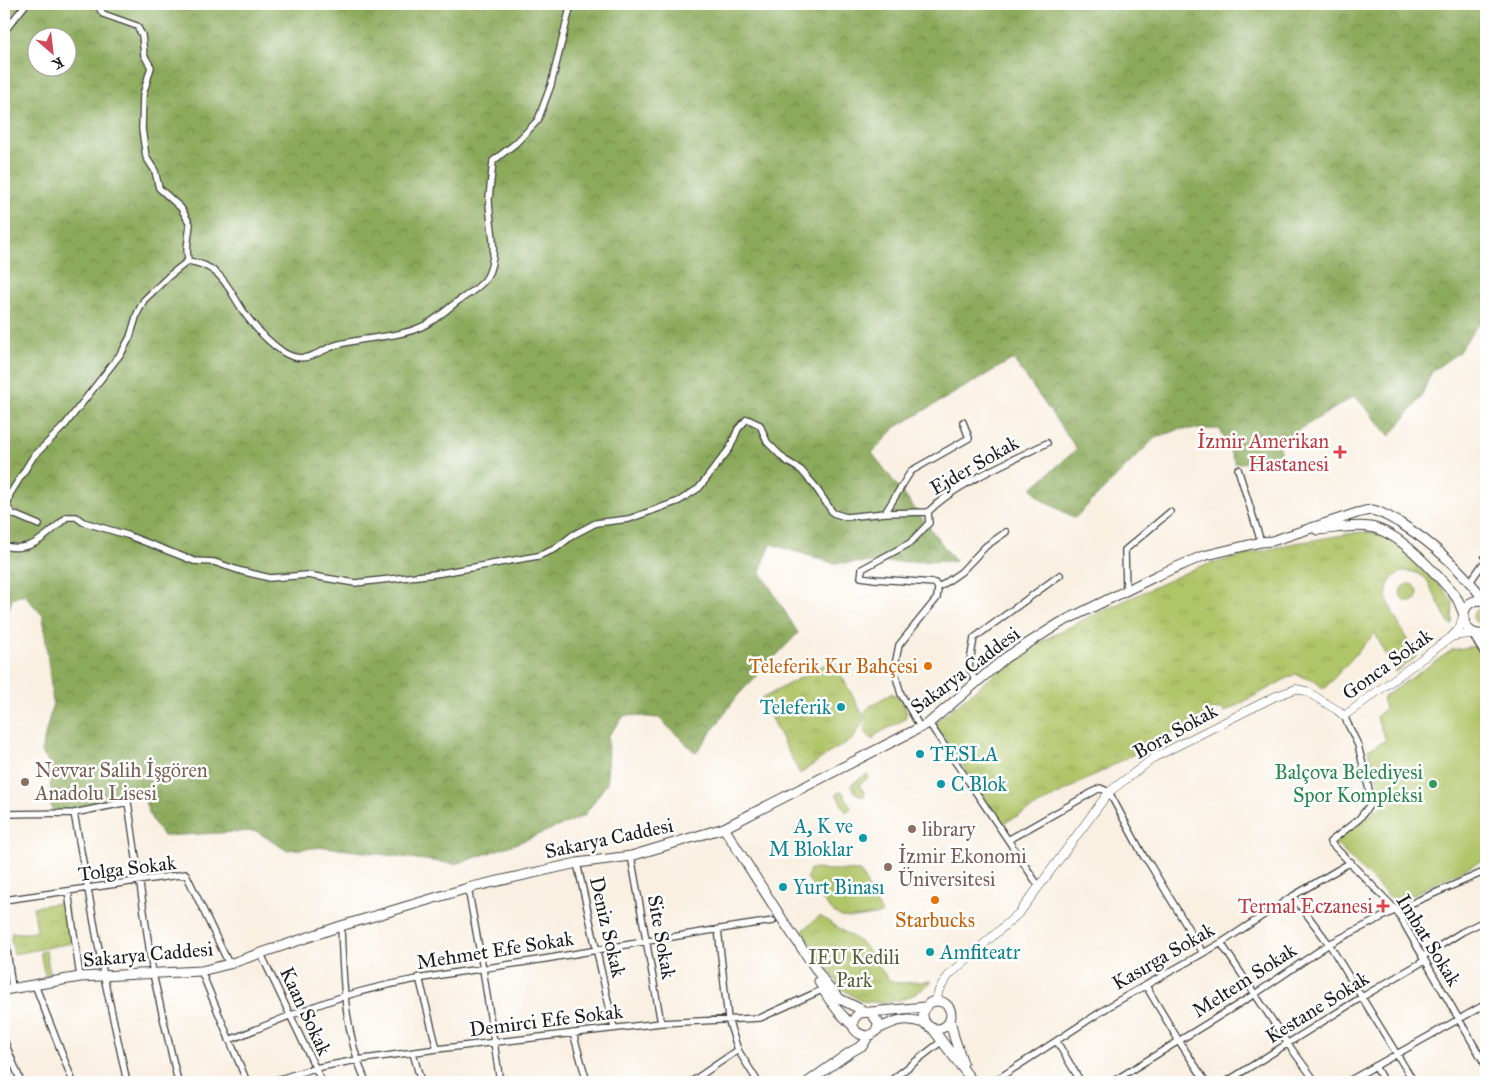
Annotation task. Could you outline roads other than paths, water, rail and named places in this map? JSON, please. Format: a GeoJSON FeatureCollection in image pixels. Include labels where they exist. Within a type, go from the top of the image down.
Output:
{"type":"FeatureCollection","features":[{"type":"Feature","properties":{"kind":"main road","name":"Sakarya Caddesi"},"geometry":{"type":"LineString","coordinates":[[8,989],[80,978],[201,971],[229,964],[341,926],[468,888],[577,863],[631,856],[724,828],[929,723],[1005,658],[1060,623],[1158,575],[1203,556],[1272,541],[1357,513],[1366,511],[1379,512],[1433,545],[1470,582],[1485,601]]}},
{"type":"Feature","properties":{"kind":"main road","name":"Sakarya Caddesi"},"geometry":{"type":"LineString","coordinates":[[1309,530],[1356,526],[1370,527],[1392,536],[1416,555],[1453,593],[1464,615],[1466,626],[1474,634],[1486,654]]}},
{"type":"Feature","properties":{"kind":"main road"},"geometry":{"type":"LineString","coordinates":[[1464,615],[1471,603],[1485,601]]}},
{"type":"Feature","properties":{"kind":"main road"},"geometry":{"type":"LineString","coordinates":[[1474,634],[1486,633]]}},
{"type":"Feature","properties":{"kind":"main road"},"geometry":{"type":"LineString","coordinates":[[724,828],[845,1019],[855,1030],[861,1035],[873,1033],[902,1019],[914,1020],[941,1028],[950,1019]]}},
{"type":"Feature","properties":{"kind":"main road"},"geometry":{"type":"LineString","coordinates":[[808,1082],[849,1053],[863,1046],[873,1033],[878,1022],[868,1012],[825,988]]}},
{"type":"Feature","properties":{"kind":"main road"},"geometry":{"type":"LineString","coordinates":[[849,1053],[855,1041],[854,1018],[860,1013],[925,1007],[936,1001],[944,1003],[950,1010],[950,1019],[968,1080]]}},
{"type":"Feature","properties":{"kind":"main road"},"geometry":{"type":"LineString","coordinates":[[925,1007],[923,1015],[929,1026],[942,1041],[968,1080]]}},
{"type":"Feature","properties":{"kind":"street"},"geometry":{"type":"LineString","coordinates":[[4,29],[7,28],[26,4]]}},
{"type":"Feature","properties":{"kind":"street"},"geometry":{"type":"LineString","coordinates":[[97,4],[103,14],[136,26],[142,35],[144,55],[151,67],[143,95],[142,129],[146,157],[155,171],[159,188],[182,208],[190,224],[187,249],[188,261]]}},
{"type":"Feature","properties":{"kind":"street"},"geometry":{"type":"LineString","coordinates":[[38,525],[13,514],[7,507],[10,494],[33,457],[64,425],[122,352],[130,337],[137,314],[144,300],[188,261],[196,262],[215,271],[227,283],[248,317],[267,339],[285,353],[299,359],[315,356],[337,344],[393,335],[422,327],[472,292],[486,278],[494,253],[489,199],[493,161],[516,143],[538,120],[551,85],[571,4]]}},
{"type":"Feature","properties":{"kind":"street"},"geometry":{"type":"LineString","coordinates":[[4,546],[13,548],[34,544],[48,536],[67,517],[76,517],[83,522],[127,535],[194,561],[214,562],[270,578],[307,575],[355,583],[435,574],[538,556],[555,549],[573,535],[596,523],[629,519],[680,501],[699,488],[730,448],[738,429],[747,419],[760,424],[767,442],[785,460],[800,470],[814,485],[833,513],[846,517],[885,513],[928,512]]}},
{"type":"Feature","properties":{"kind":"street"},"geometry":{"type":"LineString","coordinates":[[885,513],[912,471],[969,438],[963,422]]}},
{"type":"Feature","properties":{"kind":"street","name":"Ejder Sokak"},"geometry":{"type":"LineString","coordinates":[[938,588],[935,583],[861,577],[862,569],[910,543],[929,523],[928,512],[937,503],[976,479],[1047,442]]}},
{"type":"Feature","properties":{"kind":"street"},"geometry":{"type":"LineString","coordinates":[[1238,469],[1261,542]]}},
{"type":"Feature","properties":{"kind":"street"},"geometry":{"type":"LineString","coordinates":[[1126,592],[1125,550],[1170,512]]}},
{"type":"Feature","properties":{"kind":"street"},"geometry":{"type":"LineString","coordinates":[[920,727],[901,694],[894,670],[899,645],[937,598],[938,588],[960,572],[986,546],[1006,532]]}},
{"type":"Feature","properties":{"kind":"street"},"geometry":{"type":"LineString","coordinates":[[1470,582],[1482,565]]}},
{"type":"Feature","properties":{"kind":"street"},"geometry":{"type":"LineString","coordinates":[[976,682],[969,667],[974,638],[1060,575]]}},
{"type":"Feature","properties":{"kind":"street"},"geometry":{"type":"LineString","coordinates":[[1450,638],[1459,629],[1464,615]]}},
{"type":"Feature","properties":{"kind":"street"},"geometry":{"type":"LineString","coordinates":[[1450,638],[1459,634],[1474,634]]}},
{"type":"Feature","properties":{"kind":"street","name":"Gonca Sokak"},"geometry":{"type":"LineString","coordinates":[[1344,716],[1450,638]]}},
{"type":"Feature","properties":{"kind":"street","name":"Bora Sokak"},"geometry":{"type":"LineString","coordinates":[[936,1001],[939,990],[949,975],[1020,912],[1038,885],[1109,792],[1146,762],[1288,691],[1296,689],[1306,691],[1329,704],[1344,716]]}},
{"type":"Feature","properties":{"kind":"street","name":"Imbat Sokak"},"geometry":{"type":"LineString","coordinates":[[1344,716],[1358,745],[1372,802],[1359,819],[1330,842],[1396,910],[1486,1066]]}},
{"type":"Feature","properties":{"kind":"street"},"geometry":{"type":"LineString","coordinates":[[929,723],[1038,885]]}},
{"type":"Feature","properties":{"kind":"street"},"geometry":{"type":"LineString","coordinates":[[1008,840],[1100,788],[1109,792],[1144,856],[1203,952]]}},
{"type":"Feature","properties":{"kind":"street"},"geometry":{"type":"LineString","coordinates":[[4,814],[74,813],[128,802],[153,974],[178,1082]]}},
{"type":"Feature","properties":{"kind":"street"},"geometry":{"type":"LineString","coordinates":[[74,813],[104,977],[127,1082]]}},
{"type":"Feature","properties":{"kind":"street","name":"Site Sokak"},"geometry":{"type":"LineString","coordinates":[[631,856],[660,1023]]}},
{"type":"Feature","properties":{"kind":"street","name":"Kasırga Sokak"},"geometry":{"type":"LineString","coordinates":[[993,1082],[1116,1002],[1221,943],[1293,896],[1351,862]]}},
{"type":"Feature","properties":{"kind":"street","name":"Deniz Sokak"},"geometry":{"type":"LineString","coordinates":[[577,863],[614,1028]]}},
{"type":"Feature","properties":{"kind":"street","name":"Meltem Sokak"},"geometry":{"type":"LineString","coordinates":[[1112,1082],[1255,994],[1329,944],[1396,910],[1486,871]]}},
{"type":"Feature","properties":{"kind":"street","name":"Tolga Sokak"},"geometry":{"type":"LineString","coordinates":[[4,900],[186,874],[229,964]]}},
{"type":"Feature","properties":{"kind":"street"},"geometry":{"type":"LineString","coordinates":[[468,888],[483,969],[500,1082]]}},
{"type":"Feature","properties":{"kind":"street"},"geometry":{"type":"LineString","coordinates":[[68,892],[80,978]]}},
{"type":"Feature","properties":{"kind":"street"},"geometry":{"type":"LineString","coordinates":[[1293,896],[1329,944],[1414,1082]]}},
{"type":"Feature","properties":{"kind":"street","name":"Kestane Sokak"},"geometry":{"type":"LineString","coordinates":[[1226,1082],[1423,959],[1462,932],[1486,920]]}},
{"type":"Feature","properties":{"kind":"street","name":"Mehmet Efe Sokak"},"geometry":{"type":"LineString","coordinates":[[229,1040],[344,996],[419,977],[483,969],[718,928],[773,921]]}},
{"type":"Feature","properties":{"kind":"street"},"geometry":{"type":"LineString","coordinates":[[341,926],[344,996],[356,1060],[366,1082]]}},
{"type":"Feature","properties":{"kind":"street"},"geometry":{"type":"LineString","coordinates":[[4,927],[8,989]]}},
{"type":"Feature","properties":{"kind":"street"},"geometry":{"type":"LineString","coordinates":[[718,928],[728,1020],[738,1050],[758,1082]]}},
{"type":"Feature","properties":{"kind":"street"},"geometry":{"type":"LineString","coordinates":[[1221,943],[1288,1044],[1316,1082]]}},
{"type":"Feature","properties":{"kind":"street","name":"Kaan Sokak"},"geometry":{"type":"LineString","coordinates":[[261,954],[322,1082]]}},
{"type":"Feature","properties":{"kind":"street"},"geometry":{"type":"LineString","coordinates":[[201,971],[248,1082]]}},
{"type":"Feature","properties":{"kind":"street"},"geometry":{"type":"LineString","coordinates":[[419,977],[437,1049]]}},
{"type":"Feature","properties":{"kind":"street"},"geometry":{"type":"LineString","coordinates":[[35,985],[72,1082]]}},
{"type":"Feature","properties":{"kind":"street"},"geometry":{"type":"LineString","coordinates":[[1146,986],[1206,1082]]}},
{"type":"Feature","properties":{"kind":"street","name":"Demirci Efe Sokak"},"geometry":{"type":"LineString","coordinates":[[270,1082],[315,1068],[356,1060],[437,1049],[660,1023],[760,1018],[825,988]]}},
{"type":"Feature","properties":{"kind":"street"},"geometry":{"type":"LineString","coordinates":[[1347,1082],[1486,1004]]}},
{"type":"Feature","properties":{"kind":"street"},"geometry":{"type":"LineString","coordinates":[[574,1032],[587,1082]]}},
{"type":"Feature","properties":{"kind":"street"},"geometry":{"type":"LineString","coordinates":[[4,1040],[21,1082]]}},
{"type":"Feature","properties":{"kind":"street"},"geometry":{"type":"LineString","coordinates":[[889,1082],[942,1041]]}},
{"type":"Feature","properties":{"kind":"street"},"geometry":{"type":"LineString","coordinates":[[1057,1042],[1081,1082]]}},
{"type":"Feature","properties":{"kind":"street"},"geometry":{"type":"LineString","coordinates":[[691,1082],[738,1050]]}},
{"type":"Feature","properties":{"kind":"street"},"geometry":{"type":"LineString","coordinates":[[413,1053],[421,1082]]}},
{"type":"Feature","properties":{"kind":"street"},"geometry":{"type":"LineString","coordinates":[[1374,1066],[1384,1082]]}},
{"type":"Feature","properties":{"kind":"place","name":"İzmir Amerikan Hastanesi"},"geometry":{"type":"Point","coordinates":[1340,452]}},
{"type":"Feature","properties":{"kind":"place","name":"Teleferik Kır Bahçesi"},"geometry":{"type":"Point","coordinates":[928,666]}},
{"type":"Feature","properties":{"kind":"place","name":"Teleferik"},"geometry":{"type":"Point","coordinates":[841,707]}},
{"type":"Feature","properties":{"kind":"place","name":"TESLA"},"geometry":{"type":"Point","coordinates":[920,754]}},
{"type":"Feature","properties":{"kind":"place","name":"Nevvar Salih İşgören Anadolu Lisesi"},"geometry":{"type":"Point","coordinates":[25,782]}},
{"type":"Feature","properties":{"kind":"place","name":"C Blok"},"geometry":{"type":"Point","coordinates":[941,784]}},
{"type":"Feature","properties":{"kind":"place","name":"Balçova Belediyesi Spor Kompleksi"},"geometry":{"type":"Point","coordinates":[1433,784]}},
{"type":"Feature","properties":{"kind":"place","name":"library"},"geometry":{"type":"Point","coordinates":[912,829]}},
{"type":"Feature","properties":{"kind":"place","name":"A, K ve M Bloklar"},"geometry":{"type":"Point","coordinates":[863,838]}},
{"type":"Feature","properties":{"kind":"place","name":"İzmir Ekonomi Üniversitesi"},"geometry":{"type":"Point","coordinates":[888,867]}},
{"type":"Feature","properties":{"kind":"place","name":"Yurt Binası"},"geometry":{"type":"Point","coordinates":[783,887]}},
{"type":"Feature","properties":{"kind":"place","name":"Starbucks"},"geometry":{"type":"Point","coordinates":[935,900]}},
{"type":"Feature","properties":{"kind":"place","name":"Termal Eczanesi"},"geometry":{"type":"Point","coordinates":[1383,906]}},
{"type":"Feature","properties":{"kind":"place","name":"Amfiteatr"},"geometry":{"type":"Point","coordinates":[930,952]}},
{"type":"Feature","properties":{"kind":"park label","name":"IEU Kedili Park"},"geometry":{"type":"Point","coordinates":[854,968]}}]}
